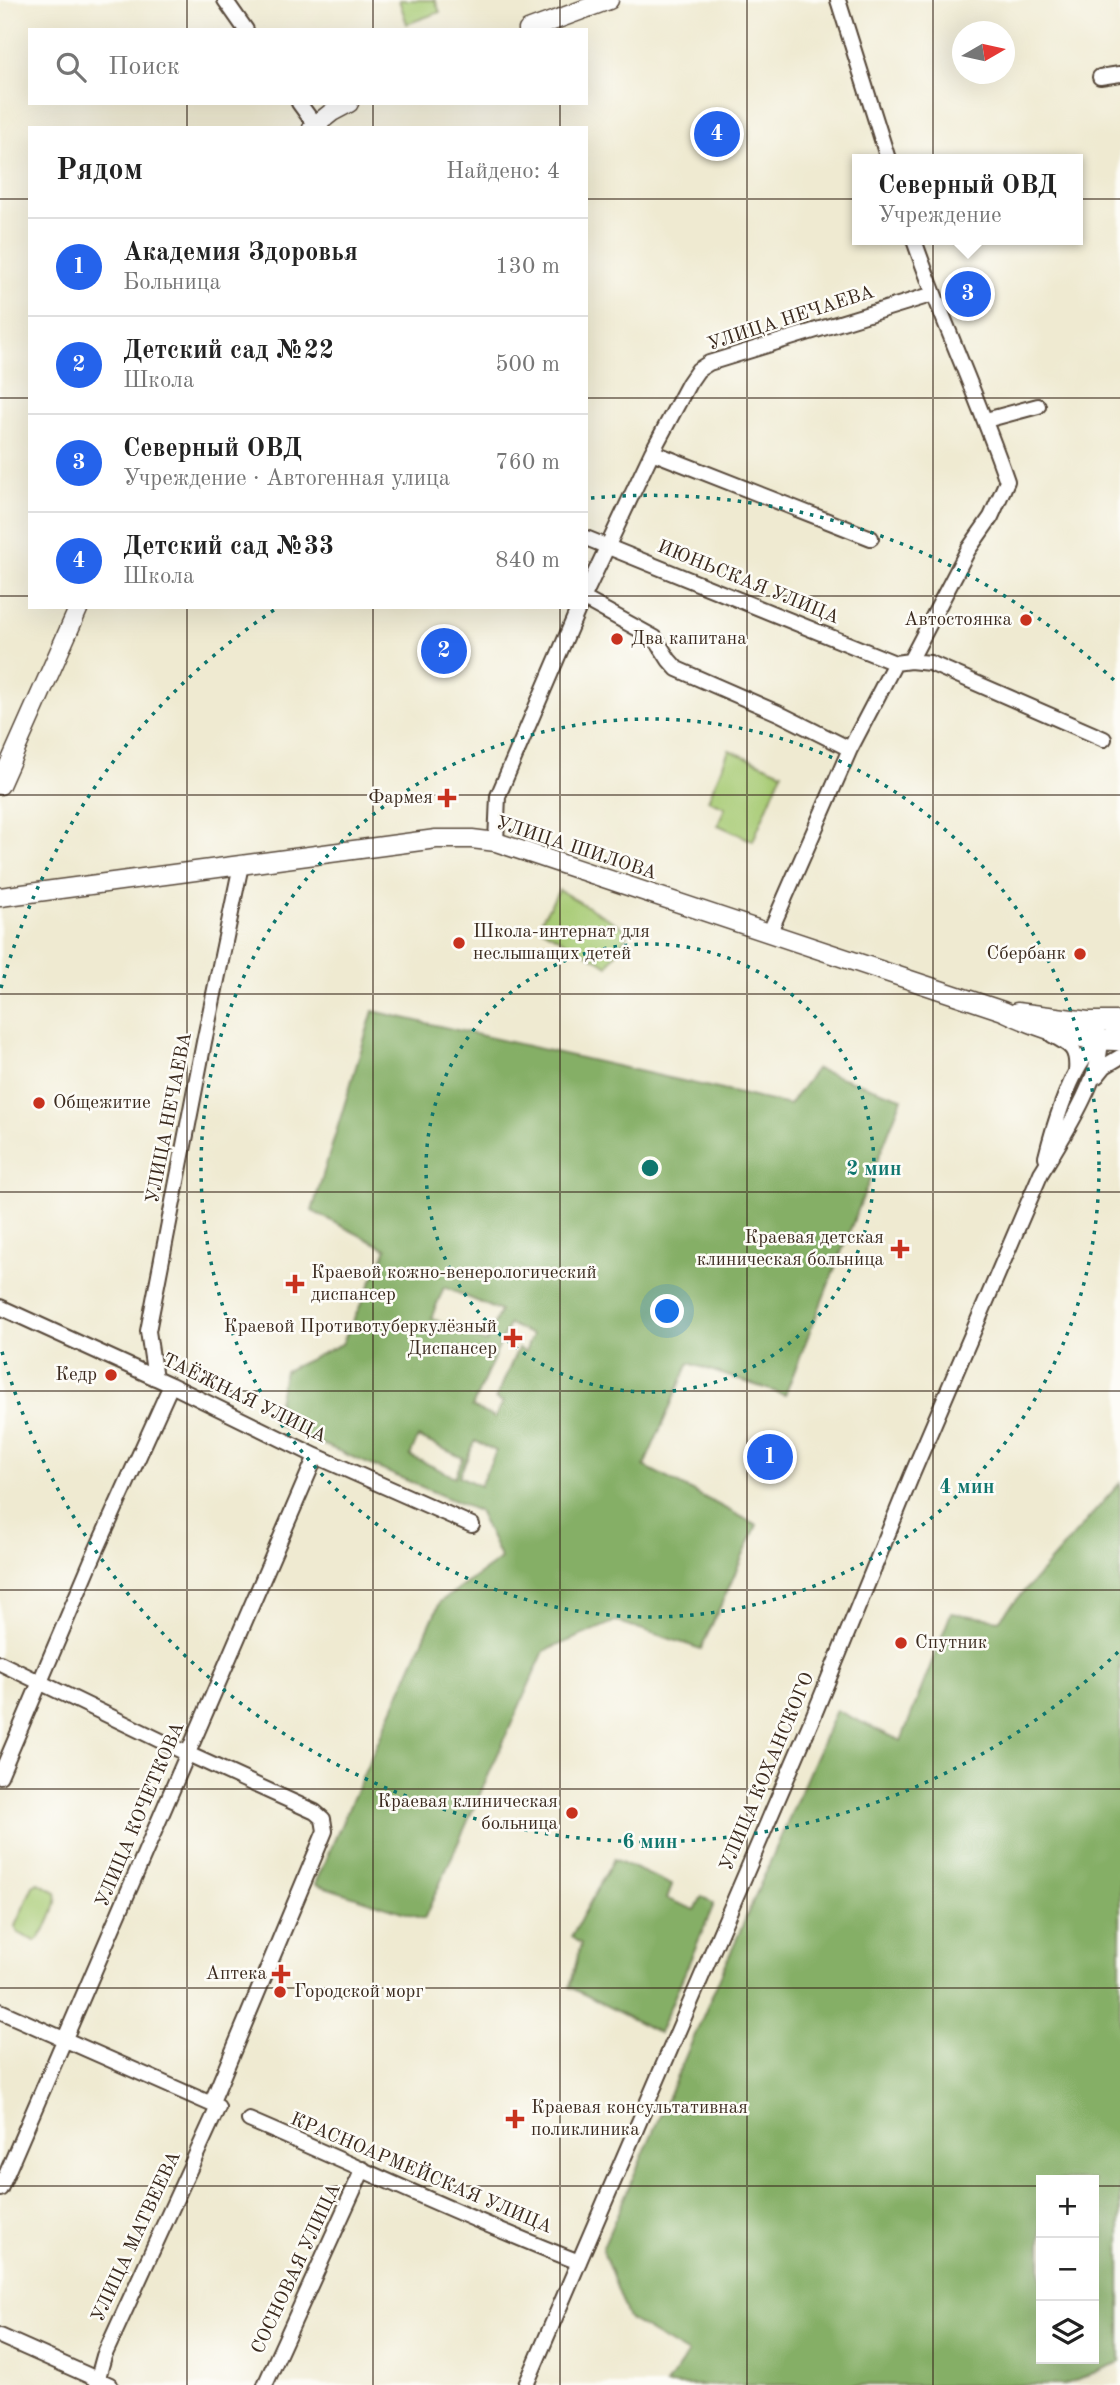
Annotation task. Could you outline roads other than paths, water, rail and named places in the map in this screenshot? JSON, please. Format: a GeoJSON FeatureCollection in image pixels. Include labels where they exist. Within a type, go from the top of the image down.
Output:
{"type":"FeatureCollection","features":[{"type":"Feature","properties":{"kind":"main road"},"geometry":{"type":"LineString","coordinates":[[533,28],[609,0]]}},
{"type":"Feature","properties":{"kind":"main road"},"geometry":{"type":"LineString","coordinates":[[314,126],[345,105]]}},
{"type":"Feature","properties":{"kind":"main road"},"geometry":{"type":"LineString","coordinates":[[0,785],[78,609]]}},
{"type":"Feature","properties":{"kind":"main road","name":"УЛИЦА ШИЛОВА"},"geometry":{"type":"LineString","coordinates":[[0,897],[436,839],[496,842],[1003,1011],[1038,1028],[1064,1036],[1120,1041]]}},
{"type":"Feature","properties":{"kind":"main road"},"geometry":{"type":"LineString","coordinates":[[1003,1011],[1088,1021],[1120,1021]]}},
{"type":"Feature","properties":{"kind":"street"},"geometry":{"type":"LineString","coordinates":[[225,0],[245,28]]}},
{"type":"Feature","properties":{"kind":"street"},"geometry":{"type":"LineString","coordinates":[[838,0],[886,154]]}},
{"type":"Feature","properties":{"kind":"street"},"geometry":{"type":"LineString","coordinates":[[1100,77],[1120,74]]}},
{"type":"Feature","properties":{"kind":"street"},"geometry":{"type":"LineString","coordinates":[[300,105],[314,126]]}},
{"type":"Feature","properties":{"kind":"street"},"geometry":{"type":"LineString","coordinates":[[769,934],[850,749],[990,517],[1007,481],[986,420],[916,245]]}},
{"type":"Feature","properties":{"kind":"street","name":"УЛИЦА НЕЧАЕВА"},"geometry":{"type":"LineString","coordinates":[[588,588],[652,452],[688,383],[698,370],[709,363],[934,294]]}},
{"type":"Feature","properties":{"kind":"street"},"geometry":{"type":"LineString","coordinates":[[986,420],[1038,406]]}},
{"type":"Feature","properties":{"kind":"street"},"geometry":{"type":"LineString","coordinates":[[652,452],[871,538]]}},
{"type":"Feature","properties":{"kind":"street","name":"ИЮНЬСКАЯ УЛИЦА"},"geometry":{"type":"LineString","coordinates":[[588,538],[903,662],[930,663],[1104,739]]}},
{"type":"Feature","properties":{"kind":"street"},"geometry":{"type":"LineString","coordinates":[[588,601],[655,638],[677,669],[778,713],[850,749]]}},
{"type":"Feature","properties":{"kind":"street"},"geometry":{"type":"LineString","coordinates":[[496,842],[498,796],[578,609]]}},
{"type":"Feature","properties":{"kind":"street","name":"УЛИЦА НЕЧАЕВА"},"geometry":{"type":"LineString","coordinates":[[155,1378],[148,1331],[241,865]]}},
{"type":"Feature","properties":{"kind":"street"},"geometry":{"type":"LineString","coordinates":[[1041,1173],[1070,1128],[1100,1059],[1100,1041],[1095,1027],[1088,1021]]}},
{"type":"Feature","properties":{"kind":"street"},"geometry":{"type":"LineString","coordinates":[[1038,1028],[1066,1042],[1075,1051],[1076,1073]]}},
{"type":"Feature","properties":{"kind":"street"},"geometry":{"type":"LineString","coordinates":[[1041,1173],[1052,1133],[1076,1073],[1086,1055],[1100,1041],[1120,1030]]}},
{"type":"Feature","properties":{"kind":"street"},"geometry":{"type":"LineString","coordinates":[[1089,1085],[1105,1066],[1120,1057]]}},
{"type":"Feature","properties":{"kind":"street","name":"УЛИЦА КОХАНСКОГО"},"geometry":{"type":"LineString","coordinates":[[526,2385],[813,1717],[915,1468],[1041,1173]]}},
{"type":"Feature","properties":{"kind":"street","name":"ТАЁЖНАЯ УЛИЦА"},"geometry":{"type":"LineString","coordinates":[[0,1307],[472,1525]]}},
{"type":"Feature","properties":{"kind":"street"},"geometry":{"type":"LineString","coordinates":[[0,1776],[91,1562],[171,1385]]}},
{"type":"Feature","properties":{"kind":"street","name":"УЛИЦА КОЧЕТКОВА"},"geometry":{"type":"LineString","coordinates":[[0,2189],[316,1455]]}},
{"type":"Feature","properties":{"kind":"street"},"geometry":{"type":"LineString","coordinates":[[0,1663],[188,1754]]}},
{"type":"Feature","properties":{"kind":"street","name":"УЛИЦА МАТВЕЕВА"},"geometry":{"type":"LineString","coordinates":[[101,2383],[104,2356],[215,2106],[325,1831],[323,1819],[315,1812],[188,1754]]}},
{"type":"Feature","properties":{"kind":"street"},"geometry":{"type":"LineString","coordinates":[[0,2011],[215,2106]]}},
{"type":"Feature","properties":{"kind":"street","name":"КРАСНОАРМЕЙСКАЯ УЛИЦА"},"geometry":{"type":"LineString","coordinates":[[249,2120],[500,2232],[579,2262]]}},
{"type":"Feature","properties":{"kind":"street","name":"СОСНОВАЯ УЛИЦА"},"geometry":{"type":"LineString","coordinates":[[265,2385],[363,2169]]}},
{"type":"Feature","properties":{"kind":"street"},"geometry":{"type":"LineString","coordinates":[[0,2336],[101,2383]]}},
{"type":"Feature","properties":{"kind":"place","name":"Детский сад №33"},"geometry":{"type":"Point","coordinates":[717,134]}},
{"type":"Feature","properties":{"kind":"place","name":"Северный ОВД"},"geometry":{"type":"Point","coordinates":[968,294]}},
{"type":"Feature","properties":{"kind":"place","name":"Автостоянка"},"geometry":{"type":"Point","coordinates":[1026,620]}},
{"type":"Feature","properties":{"kind":"place","name":"Два капитана"},"geometry":{"type":"Point","coordinates":[617,639]}},
{"type":"Feature","properties":{"kind":"place","name":"Детский сад №22"},"geometry":{"type":"Point","coordinates":[444,651]}},
{"type":"Feature","properties":{"kind":"place","name":"Фармея"},"geometry":{"type":"Point","coordinates":[447,798]}},
{"type":"Feature","properties":{"kind":"place","name":"Школа-интернат для неслышащих детей"},"geometry":{"type":"Point","coordinates":[459,943]}},
{"type":"Feature","properties":{"kind":"place","name":"Сбербанк"},"geometry":{"type":"Point","coordinates":[1080,954]}},
{"type":"Feature","properties":{"kind":"place","name":"Общежитие"},"geometry":{"type":"Point","coordinates":[39,1103]}},
{"type":"Feature","properties":{"kind":"place","name":"Краевая детская клиническая больница"},"geometry":{"type":"Point","coordinates":[900,1249]}},
{"type":"Feature","properties":{"kind":"place","name":"Краевой кожно-венерологический диспансер"},"geometry":{"type":"Point","coordinates":[295,1284]}},
{"type":"Feature","properties":{"kind":"place","name":"Краевой Противотуберкулёзный Диспансер"},"geometry":{"type":"Point","coordinates":[513,1338]}},
{"type":"Feature","properties":{"kind":"place","name":"Кедр"},"geometry":{"type":"Point","coordinates":[111,1375]}},
{"type":"Feature","properties":{"kind":"place","name":"Академия Здоровья"},"geometry":{"type":"Point","coordinates":[770,1457]}},
{"type":"Feature","properties":{"kind":"place","name":"Спутник"},"geometry":{"type":"Point","coordinates":[901,1643]}},
{"type":"Feature","properties":{"kind":"place","name":"Краевая клиническая больница"},"geometry":{"type":"Point","coordinates":[572,1813]}},
{"type":"Feature","properties":{"kind":"place","name":"Аптека"},"geometry":{"type":"Point","coordinates":[281,1974]}},
{"type":"Feature","properties":{"kind":"place","name":"Городской морг"},"geometry":{"type":"Point","coordinates":[280,1992]}},
{"type":"Feature","properties":{"kind":"place","name":"Краевая консультативная поликлиника"},"geometry":{"type":"Point","coordinates":[515,2119]}}]}
